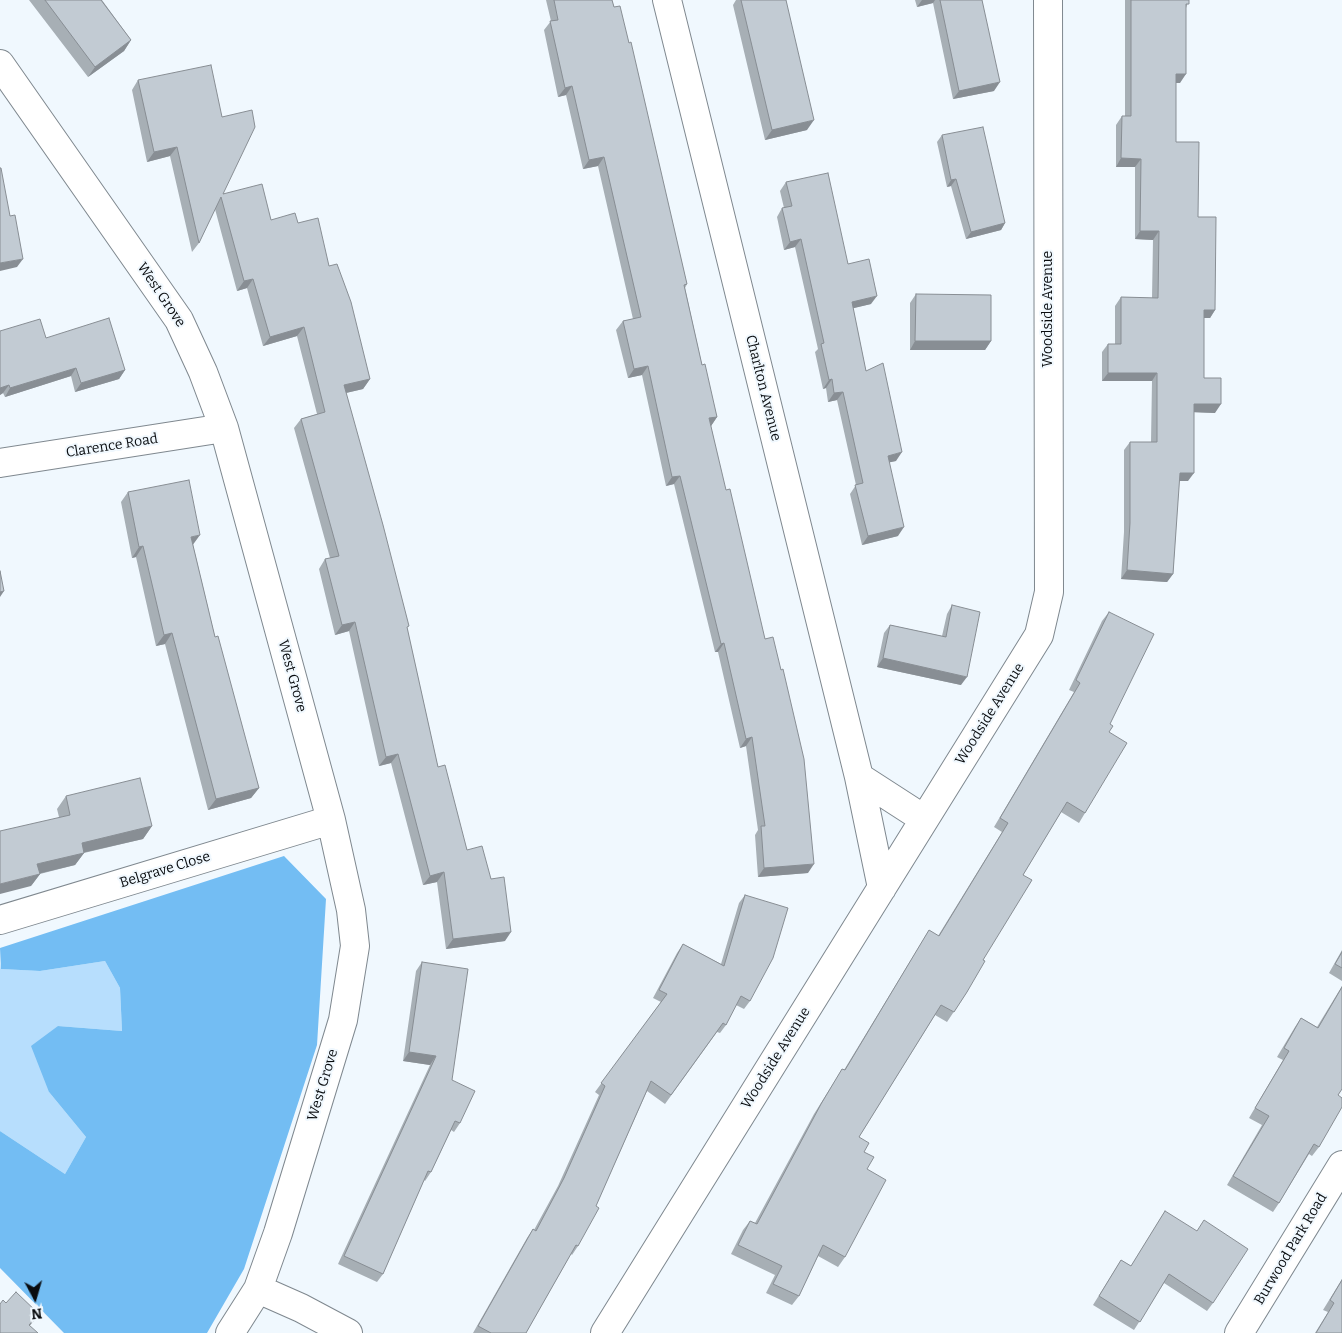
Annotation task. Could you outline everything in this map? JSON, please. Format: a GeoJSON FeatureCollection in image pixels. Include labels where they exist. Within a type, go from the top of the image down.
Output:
{"type":"FeatureCollection","features":[{"type":"Feature","properties":{"kind":"street","name":"Charlton Avenue"},"geometry":{"type":"LineString","coordinates":[[667,0],[859,777],[882,888]]}},
{"type":"Feature","properties":{"kind":"street","name":"Woodside Avenue"},"geometry":{"type":"LineString","coordinates":[[605,1333],[1039,635],[1049,592],[1048,0]]}},
{"type":"Feature","properties":{"kind":"street","name":"West Grove"},"geometry":{"type":"LineString","coordinates":[[0,64],[179,320],[203,372],[224,428],[331,820],[351,910],[355,946],[343,1020],[278,1233],[258,1289],[230,1333]]}},
{"type":"Feature","properties":{"kind":"street","name":"Clarence Road"},"geometry":{"type":"LineString","coordinates":[[0,463],[224,428]]}},
{"type":"Feature","properties":{"kind":"street"},"geometry":{"type":"LineString","coordinates":[[859,777],[924,819]]}},
{"type":"Feature","properties":{"kind":"street","name":"Belgrave Close"},"geometry":{"type":"LineString","coordinates":[[0,920],[331,820]]}},
{"type":"Feature","properties":{"kind":"street","name":"Burwood Park Road"},"geometry":{"type":"LineString","coordinates":[[1240,1333],[1342,1165]]}},
{"type":"Feature","properties":{"kind":"street"},"geometry":{"type":"LineString","coordinates":[[258,1289],[301,1308],[348,1333]]}},
{"type":"Feature","properties":{"kind":"shaded area"},"geometry":{"type":"Polygon","coordinates":[[[284,856],[326,899],[317,1045],[244,1269],[207,1333],[64,1333],[0,1268],[0,1131],[65,1174],[86,1137],[49,1092],[31,1046],[58,1026],[122,1031],[120,988],[105,961],[40,971],[1,969],[0,948],[284,856]]]}},
{"type":"Feature","properties":{"kind":"shaded area"},"geometry":{"type":"Polygon","coordinates":[[[105,961],[120,988],[122,1031],[58,1026],[49,1092],[86,1137],[65,1174],[0,1131],[0,963],[1,969],[40,971],[105,961]]]}},
{"type":"Feature","properties":{"kind":"building"},"geometry":{"type":"Polygon","coordinates":[[[45,0],[101,0],[131,40],[95,67],[45,0]]]}},
{"type":"Feature","properties":{"kind":"building"},"geometry":{"type":"Polygon","coordinates":[[[554,0],[612,0],[614,7],[620,6],[629,43],[631,42],[687,284],[684,285],[702,365],[705,364],[717,417],[709,418],[726,490],[730,489],[765,639],[773,637],[781,670],[783,669],[804,759],[814,864],[764,868],[761,826],[765,826],[752,737],[746,739],[724,643],[721,644],[680,476],[672,477],[648,366],[634,369],[623,321],[641,317],[604,157],[589,160],[572,86],[565,88],[550,21],[558,20],[554,0]]]}},
{"type":"Feature","properties":{"kind":"building"},"geometry":{"type":"Polygon","coordinates":[[[741,0],[786,0],[814,120],[772,130],[741,0]]]}},
{"type":"Feature","properties":{"kind":"building"},"geometry":{"type":"Polygon","coordinates":[[[940,0],[982,0],[1000,82],[959,91],[940,0]]]}},
{"type":"Feature","properties":{"kind":"building"},"geometry":{"type":"Polygon","coordinates":[[[1131,0],[1189,0],[1189,4],[1186,4],[1186,74],[1176,74],[1176,142],[1199,142],[1198,217],[1216,217],[1215,310],[1204,310],[1204,378],[1221,378],[1221,404],[1194,404],[1194,473],[1180,473],[1173,574],[1127,570],[1130,523],[1130,442],[1157,442],[1157,373],[1108,373],[1108,344],[1121,344],[1121,297],[1158,298],[1159,231],[1140,231],[1141,159],[1121,158],[1122,116],[1131,116],[1131,0]]]}},
{"type":"Feature","properties":{"kind":"building"},"geometry":{"type":"Polygon","coordinates":[[[211,65],[222,117],[252,110],[255,127],[223,194],[262,184],[271,220],[295,213],[298,223],[318,218],[329,266],[337,264],[351,302],[370,379],[344,385],[409,626],[407,627],[438,767],[445,765],[467,850],[482,846],[491,879],[504,877],[511,932],[453,939],[444,872],[430,876],[398,754],[386,757],[355,622],[342,625],[325,559],[339,556],[301,419],[325,412],[304,327],[270,337],[253,279],[244,281],[221,197],[199,243],[177,147],[154,152],[138,80],[211,65]]]}},
{"type":"Feature","properties":{"kind":"building"},"geometry":{"type":"Polygon","coordinates":[[[983,127],[1005,223],[971,232],[956,179],[951,180],[942,135],[983,127]]]}},
{"type":"Feature","properties":{"kind":"building"},"geometry":{"type":"Polygon","coordinates":[[[0,168],[10,216],[15,215],[23,259],[0,263],[0,168]]]}},
{"type":"Feature","properties":{"kind":"building"},"geometry":{"type":"Polygon","coordinates":[[[828,173],[848,264],[869,259],[877,296],[852,302],[866,371],[883,363],[902,452],[888,456],[904,527],[868,536],[855,485],[863,483],[843,392],[834,393],[832,379],[829,380],[821,344],[824,343],[801,239],[790,242],[782,208],[792,206],[786,182],[828,173]]]}},
{"type":"Feature","properties":{"kind":"building"},"geometry":{"type":"Polygon","coordinates":[[[916,294],[991,295],[991,341],[915,341],[916,294]]]}},
{"type":"Feature","properties":{"kind":"building"},"geometry":{"type":"Polygon","coordinates":[[[109,318],[125,370],[81,383],[76,368],[10,388],[9,385],[0,388],[0,331],[40,319],[46,338],[109,318]]]}},
{"type":"Feature","properties":{"kind":"building"},"geometry":{"type":"Polygon","coordinates":[[[189,480],[200,535],[191,537],[215,637],[218,636],[259,788],[216,799],[172,633],[164,635],[143,546],[139,547],[128,492],[189,480]]]}},
{"type":"Feature","properties":{"kind":"building"},"geometry":{"type":"Polygon","coordinates":[[[0,571],[4,591],[0,592],[0,571]]]}},
{"type":"Feature","properties":{"kind":"building"},"geometry":{"type":"Polygon","coordinates":[[[952,605],[980,612],[967,677],[883,658],[890,625],[946,637],[952,605]]]}},
{"type":"Feature","properties":{"kind":"building"},"geometry":{"type":"Polygon","coordinates":[[[1109,612],[1154,634],[1110,724],[1113,726],[1109,732],[1127,743],[1085,813],[1067,802],[1023,875],[1032,880],[983,960],[985,961],[967,992],[954,1012],[941,1005],[859,1137],[869,1143],[864,1152],[874,1157],[867,1169],[886,1180],[845,1257],[823,1245],[799,1296],[773,1284],[782,1266],[738,1245],[750,1221],[757,1224],[821,1104],[842,1069],[845,1070],[929,930],[939,936],[1008,823],[1000,818],[1080,683],[1076,680],[1109,612]]]}},
{"type":"Feature","properties":{"kind":"building"},"geometry":{"type":"Polygon","coordinates":[[[140,778],[152,826],[82,843],[84,853],[37,864],[40,874],[0,884],[0,831],[70,815],[66,796],[140,778]]]}},
{"type":"Feature","properties":{"kind":"building"},"geometry":{"type":"Polygon","coordinates":[[[745,895],[788,908],[773,958],[750,1001],[741,996],[726,1025],[723,1023],[671,1095],[651,1081],[596,1206],[599,1208],[526,1333],[491,1333],[478,1326],[533,1229],[536,1231],[564,1178],[605,1086],[601,1083],[667,994],[659,990],[683,944],[724,966],[745,895]]]}},
{"type":"Feature","properties":{"kind":"building"},"geometry":{"type":"Polygon","coordinates":[[[1342,952],[1342,968],[1335,964],[1342,952]]]}},
{"type":"Feature","properties":{"kind":"building"},"geometry":{"type":"Polygon","coordinates":[[[422,962],[468,969],[452,1080],[475,1091],[460,1123],[455,1121],[431,1172],[428,1171],[383,1274],[344,1256],[436,1056],[409,1052],[422,962]]]}},
{"type":"Feature","properties":{"kind":"building"},"geometry":{"type":"Polygon","coordinates":[[[1342,987],[1342,1089],[1338,1095],[1342,1098],[1342,1107],[1319,1147],[1314,1144],[1279,1203],[1233,1176],[1269,1116],[1255,1108],[1289,1051],[1284,1048],[1301,1018],[1318,1028],[1342,987]]]}},
{"type":"Feature","properties":{"kind":"building"},"geometry":{"type":"Polygon","coordinates":[[[1165,1211],[1197,1231],[1204,1220],[1248,1249],[1213,1303],[1169,1274],[1140,1322],[1099,1296],[1121,1260],[1131,1266],[1165,1211]]]}},
{"type":"Feature","properties":{"kind":"building"},"geometry":{"type":"Polygon","coordinates":[[[1342,1280],[1342,1333],[1316,1333],[1334,1303],[1330,1300],[1342,1280]]]}},
{"type":"Feature","properties":{"kind":"building"},"geometry":{"type":"Polygon","coordinates":[[[16,1292],[39,1314],[29,1325],[38,1333],[0,1333],[0,1304],[3,1300],[6,1303],[16,1292]]]}}]}
